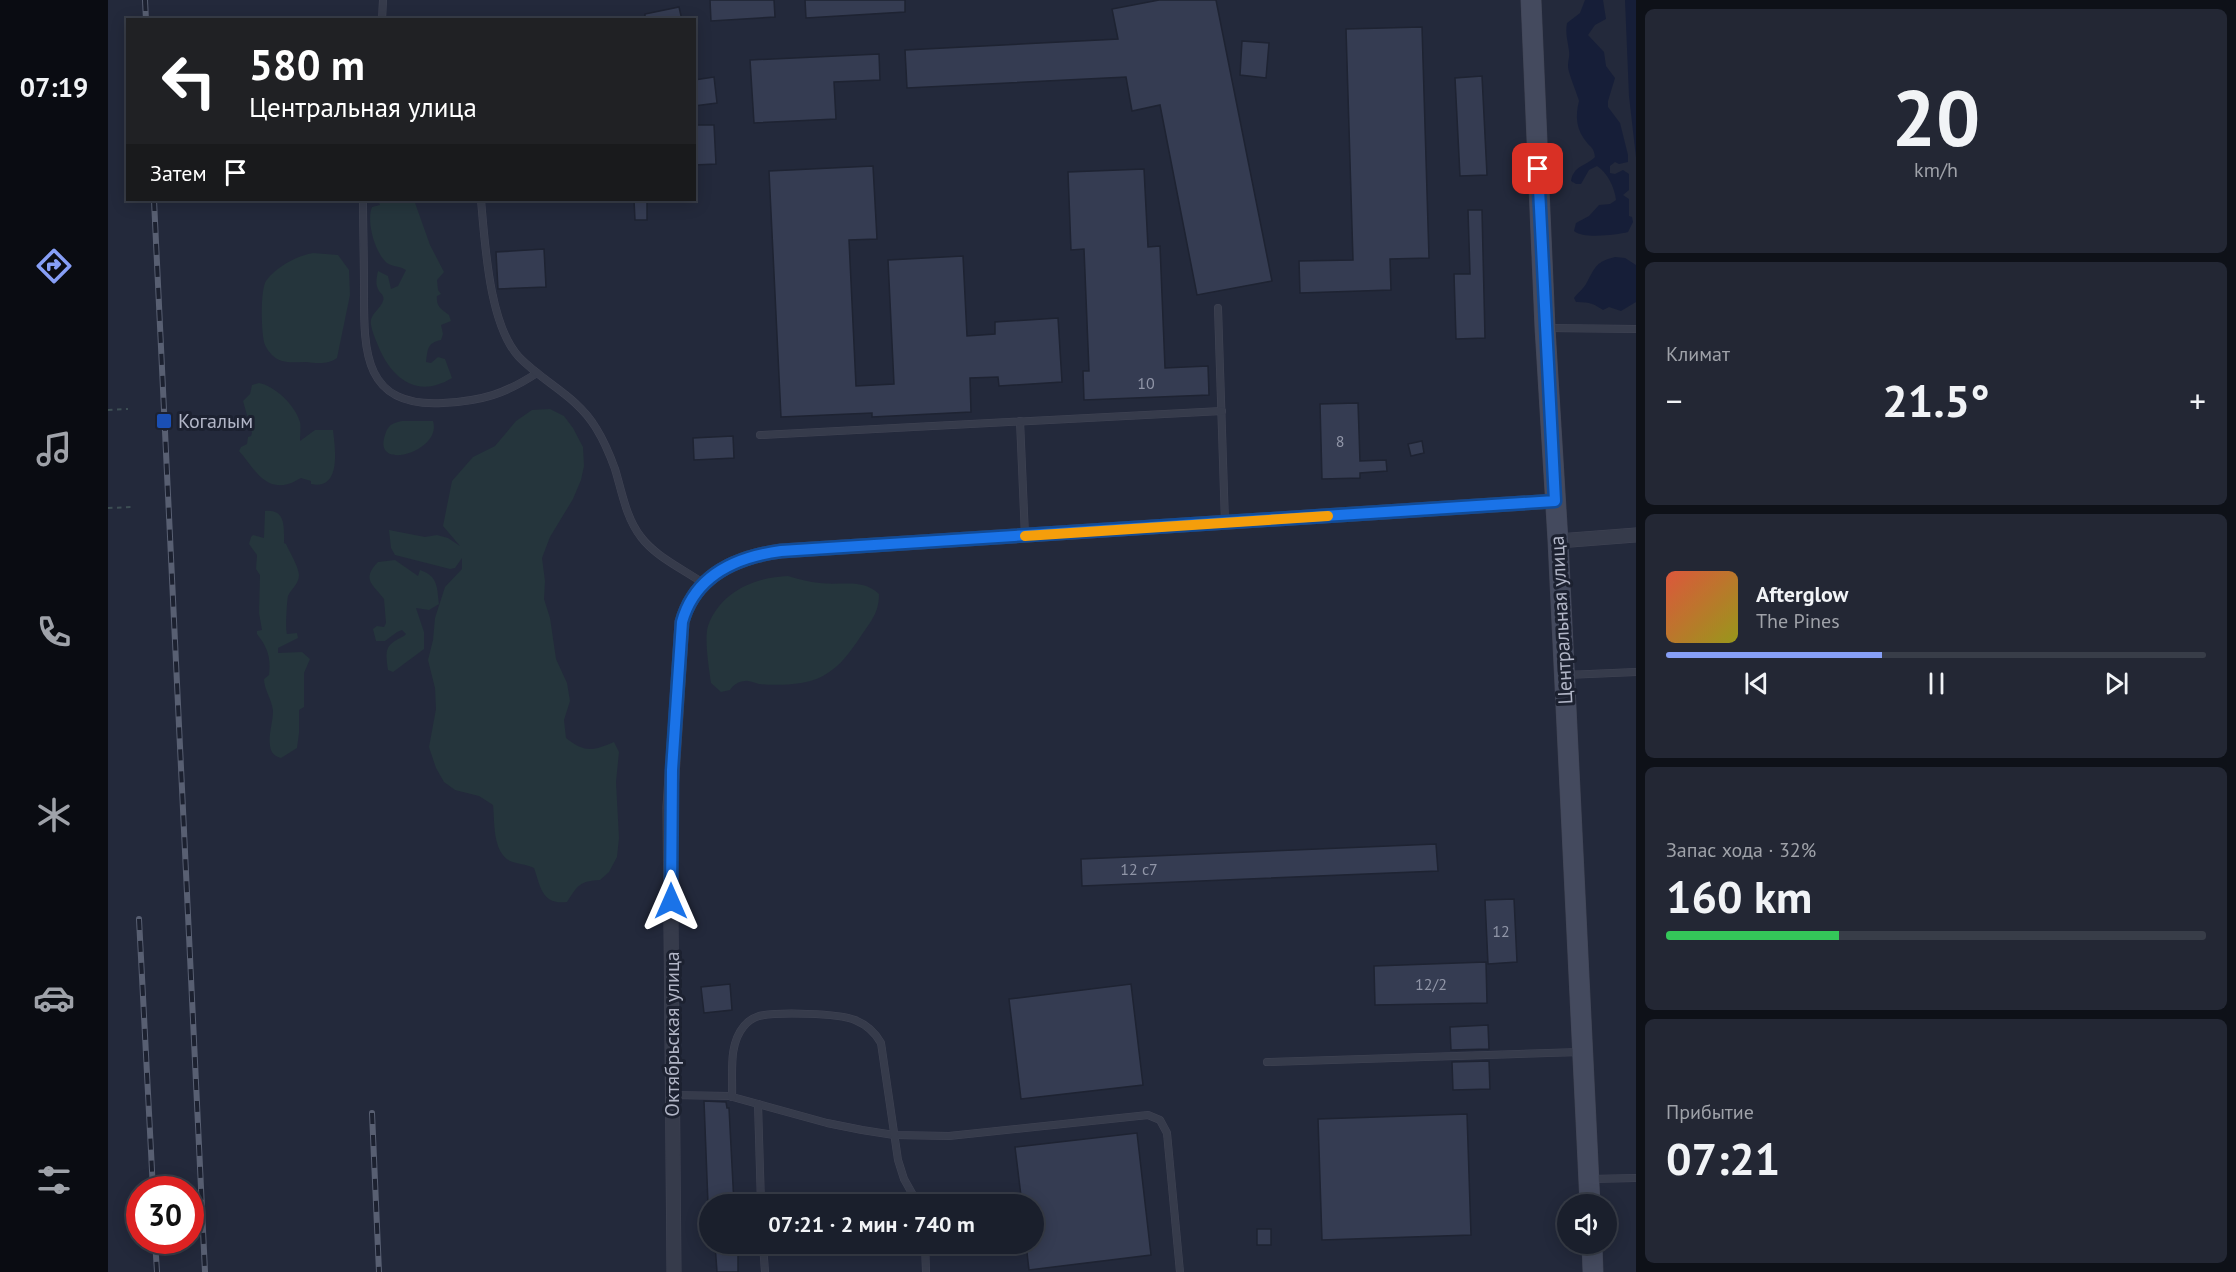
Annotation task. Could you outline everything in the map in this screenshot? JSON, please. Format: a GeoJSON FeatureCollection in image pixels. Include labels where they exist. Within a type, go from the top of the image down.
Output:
{"type":"FeatureCollection","features":[{"type":"Feature","properties":{"kind":"street","name":"Центральная улица"},"geometry":{"type":"LineString","coordinates":[[1531,0],[1545,328],[1558,541],[1589,1194]]}},
{"type":"Feature","properties":{"kind":"street","name":"Октябрьская улица"},"geometry":{"type":"LineString","coordinates":[[674,1272],[670,807],[682,622],[686,608],[703,583],[721,569],[739,560],[760,554],[1555,501]]}},
{"type":"Feature","properties":{"kind":"street"},"geometry":{"type":"LineString","coordinates":[[1558,541],[1636,535]]}},
{"type":"Feature","properties":{"kind":"street"},"geometry":{"type":"LineString","coordinates":[[1592,1254],[1593,1272]]}},
{"type":"Feature","properties":{"kind":"lane"},"geometry":{"type":"LineString","coordinates":[[382,18],[383,0]]}},
{"type":"Feature","properties":{"kind":"lane"},"geometry":{"type":"LineString","coordinates":[[363,201],[364,333],[370,366],[379,383],[410,401],[430,404],[449,403],[492,397],[513,389],[537,373]]}},
{"type":"Feature","properties":{"kind":"lane"},"geometry":{"type":"LineString","coordinates":[[481,201],[487,263],[495,304],[510,344],[518,357],[571,398],[594,425],[610,457],[630,519],[641,538],[656,552],[703,583]]}},
{"type":"Feature","properties":{"kind":"lane"},"geometry":{"type":"LineString","coordinates":[[1218,308],[1225,523]]}},
{"type":"Feature","properties":{"kind":"lane"},"geometry":{"type":"LineString","coordinates":[[1545,328],[1636,329]]}},
{"type":"Feature","properties":{"kind":"lane"},"geometry":{"type":"LineString","coordinates":[[760,435],[1222,411]]}},
{"type":"Feature","properties":{"kind":"lane"},"geometry":{"type":"LineString","coordinates":[[1020,421],[1025,536]]}},
{"type":"Feature","properties":{"kind":"lane"},"geometry":{"type":"LineString","coordinates":[[1564,676],[1636,672]]}},
{"type":"Feature","properties":{"kind":"lane"},"geometry":{"type":"LineString","coordinates":[[732,1097],[733,1051],[736,1038],[751,1019],[778,1014],[843,1016],[866,1026],[875,1033],[885,1057],[898,1160],[904,1179],[912,1194]]}},
{"type":"Feature","properties":{"kind":"lane"},"geometry":{"type":"LineString","coordinates":[[1267,1062],[1583,1052]]}},
{"type":"Feature","properties":{"kind":"lane"},"geometry":{"type":"LineString","coordinates":[[672,1095],[732,1097],[828,1123],[894,1135],[949,1136],[1148,1115],[1160,1120],[1167,1133],[1180,1272]]}},
{"type":"Feature","properties":{"kind":"lane"},"geometry":{"type":"LineString","coordinates":[[758,1104],[761,1194]]}},
{"type":"Feature","properties":{"kind":"lane"},"geometry":{"type":"LineString","coordinates":[[1588,1179],[1636,1178]]}},
{"type":"Feature","properties":{"kind":"lane"},"geometry":{"type":"LineString","coordinates":[[764,1254],[765,1272]]}},
{"type":"Feature","properties":{"kind":"lane"},"geometry":{"type":"LineString","coordinates":[[925,1254],[926,1272]]}},
{"type":"Feature","properties":{"kind":"path"},"geometry":{"type":"LineString","coordinates":[[108,410],[128,409]]}},
{"type":"Feature","properties":{"kind":"path"},"geometry":{"type":"LineString","coordinates":[[108,508],[133,507]]}},
{"type":"Feature","properties":{"kind":"shaded area"},"geometry":{"type":"Polygon","coordinates":[[[378,201],[414,201],[430,245],[444,272],[437,280],[441,294],[437,296],[437,303],[449,315],[451,321],[441,325],[443,334],[441,340],[431,345],[426,362],[431,363],[438,357],[445,359],[452,378],[439,384],[427,387],[416,386],[397,375],[382,355],[373,332],[371,321],[383,299],[376,280],[378,271],[388,276],[391,289],[398,286],[406,270],[387,263],[375,245],[370,213],[372,207],[380,205],[378,201]]]}},
{"type":"Feature","properties":{"kind":"shaded area"},"geometry":{"type":"Polygon","coordinates":[[[313,253],[338,255],[349,270],[350,295],[337,358],[322,363],[282,361],[270,353],[265,345],[262,313],[264,286],[270,276],[281,267],[293,259],[313,253]]]}},
{"type":"Feature","properties":{"kind":"shaded area"},"geometry":{"type":"Polygon","coordinates":[[[259,383],[278,392],[294,409],[300,422],[300,441],[315,430],[333,430],[335,456],[332,474],[328,481],[311,484],[311,481],[301,478],[288,484],[272,484],[259,476],[239,451],[247,444],[248,437],[252,433],[243,401],[250,394],[252,385],[259,383]]]}},
{"type":"Feature","properties":{"kind":"shaded area"},"geometry":{"type":"Polygon","coordinates":[[[550,409],[564,416],[573,428],[583,447],[584,466],[573,499],[550,537],[542,558],[545,581],[544,599],[550,618],[556,659],[567,683],[570,701],[564,720],[566,738],[589,749],[614,742],[619,752],[616,782],[619,838],[617,857],[609,872],[600,880],[588,881],[577,888],[567,902],[552,901],[547,898],[534,868],[510,861],[504,856],[497,843],[493,805],[479,796],[455,790],[444,782],[436,768],[429,747],[436,709],[435,688],[428,660],[435,618],[445,587],[462,569],[462,558],[455,568],[450,569],[395,555],[391,548],[389,530],[425,537],[437,535],[448,538],[460,546],[443,526],[452,481],[473,457],[495,446],[516,421],[532,410],[550,409]]]}},
{"type":"Feature","properties":{"kind":"shaded area"},"geometry":{"type":"Polygon","coordinates":[[[402,421],[433,421],[433,432],[428,441],[419,449],[408,454],[388,453],[384,447],[386,432],[391,425],[402,421]]]}},
{"type":"Feature","properties":{"kind":"shaded area"},"geometry":{"type":"Polygon","coordinates":[[[265,511],[272,511],[280,516],[284,525],[284,543],[294,559],[299,575],[288,596],[286,621],[287,634],[297,633],[298,638],[278,648],[278,653],[302,652],[310,659],[304,673],[304,707],[299,710],[297,748],[281,758],[273,753],[270,745],[273,711],[264,679],[269,675],[270,663],[264,644],[257,634],[257,631],[262,630],[259,613],[260,575],[256,569],[257,555],[249,544],[253,535],[264,538],[265,511]]]}},
{"type":"Feature","properties":{"kind":"shaded area"},"geometry":{"type":"Polygon","coordinates":[[[395,560],[418,576],[420,570],[430,575],[436,583],[439,604],[429,610],[416,608],[424,632],[424,649],[393,672],[388,670],[388,648],[406,634],[402,630],[385,641],[376,641],[373,629],[377,626],[384,627],[386,623],[384,599],[373,586],[370,574],[378,562],[395,560]]]}},
{"type":"Feature","properties":{"kind":"shaded area"},"geometry":{"type":"Polygon","coordinates":[[[788,576],[816,583],[866,586],[879,594],[876,612],[845,658],[823,676],[809,681],[783,685],[743,681],[730,690],[721,692],[711,683],[707,654],[708,626],[714,614],[730,596],[751,583],[788,576]]]}},
{"type":"Feature","properties":{"kind":"water"},"geometry":{"type":"Polygon","coordinates":[[[1585,0],[1603,0],[1606,19],[1595,25],[1588,35],[1604,52],[1606,66],[1615,78],[1608,107],[1620,123],[1628,162],[1619,164],[1615,162],[1610,166],[1610,173],[1615,174],[1623,170],[1629,174],[1629,190],[1623,195],[1629,199],[1629,216],[1632,217],[1633,222],[1628,232],[1600,236],[1585,235],[1574,231],[1576,223],[1589,216],[1599,205],[1610,204],[1616,200],[1610,181],[1597,166],[1589,170],[1581,184],[1571,181],[1577,169],[1595,157],[1593,149],[1584,139],[1579,128],[1577,112],[1579,101],[1568,66],[1567,23],[1580,13],[1585,0]]]}},
{"type":"Feature","properties":{"kind":"water"},"geometry":{"type":"Polygon","coordinates":[[[1625,0],[1636,0],[1636,157],[1629,96],[1625,0]]]}},
{"type":"Feature","properties":{"kind":"water"},"geometry":{"type":"Polygon","coordinates":[[[1615,257],[1625,258],[1636,265],[1636,302],[1621,311],[1609,307],[1603,310],[1590,303],[1576,302],[1574,298],[1584,287],[1597,265],[1615,257]]]}},
{"type":"Feature","properties":{"kind":"building"},"geometry":{"type":"Polygon","coordinates":[[[710,0],[774,0],[775,17],[711,21],[710,0]]]}},
{"type":"Feature","properties":{"kind":"building"},"geometry":{"type":"Polygon","coordinates":[[[805,0],[905,0],[905,12],[806,18],[805,0]]]}},
{"type":"Feature","properties":{"kind":"building"},"geometry":{"type":"Polygon","coordinates":[[[1159,0],[1216,0],[1272,281],[1197,295],[1160,105],[1132,111],[1126,77],[907,88],[905,50],[1118,39],[1112,9],[1159,0]]]}},
{"type":"Feature","properties":{"kind":"building"},"geometry":{"type":"Polygon","coordinates":[[[679,7],[682,18],[645,18],[645,14],[679,7]]]}},
{"type":"Feature","properties":{"kind":"building"},"geometry":{"type":"Polygon","coordinates":[[[1422,27],[1429,258],[1390,259],[1391,290],[1300,293],[1299,261],[1353,260],[1346,29],[1422,27]]]}},
{"type":"Feature","properties":{"kind":"building"},"geometry":{"type":"Polygon","coordinates":[[[1242,41],[1269,43],[1266,78],[1240,75],[1242,41]]]}},
{"type":"Feature","properties":{"kind":"building"},"geometry":{"type":"Polygon","coordinates":[[[879,54],[880,80],[834,82],[836,119],[754,123],[750,60],[879,54]]]}},
{"type":"Feature","properties":{"kind":"building"},"geometry":{"type":"Polygon","coordinates":[[[1482,76],[1487,175],[1460,176],[1455,78],[1482,76]]]}},
{"type":"Feature","properties":{"kind":"building"},"geometry":{"type":"Polygon","coordinates":[[[714,77],[717,103],[696,106],[696,80],[714,77]]]}},
{"type":"Feature","properties":{"kind":"building"},"geometry":{"type":"Polygon","coordinates":[[[696,125],[714,125],[716,164],[696,165],[696,125]]]}},
{"type":"Feature","properties":{"kind":"building"},"geometry":{"type":"Polygon","coordinates":[[[873,166],[877,239],[849,240],[856,386],[894,384],[888,260],[963,256],[967,336],[995,334],[995,322],[1058,318],[1062,382],[999,386],[998,377],[970,378],[971,412],[872,417],[872,413],[781,417],[769,171],[873,166]]]}},
{"type":"Feature","properties":{"kind":"building"},"geometry":{"type":"Polygon","coordinates":[[[1144,169],[1148,247],[1160,246],[1165,368],[1208,366],[1209,395],[1084,400],[1083,371],[1089,371],[1084,249],[1071,250],[1068,172],[1144,169]]]}},
{"type":"Feature","properties":{"kind":"building"},"geometry":{"type":"Polygon","coordinates":[[[634,201],[647,201],[647,220],[635,220],[634,201]]]}},
{"type":"Feature","properties":{"kind":"building"},"geometry":{"type":"Polygon","coordinates":[[[1468,210],[1482,210],[1485,338],[1456,339],[1454,274],[1470,274],[1468,210]]]}},
{"type":"Feature","properties":{"kind":"building"},"geometry":{"type":"Polygon","coordinates":[[[544,249],[546,287],[498,289],[496,252],[544,249]]]}},
{"type":"Feature","properties":{"kind":"building"},"geometry":{"type":"Polygon","coordinates":[[[1358,403],[1360,461],[1386,460],[1387,471],[1360,473],[1360,478],[1322,479],[1320,404],[1358,403]]]}},
{"type":"Feature","properties":{"kind":"building"},"geometry":{"type":"Polygon","coordinates":[[[733,436],[734,458],[694,460],[693,438],[733,436]]]}},
{"type":"Feature","properties":{"kind":"building"},"geometry":{"type":"Polygon","coordinates":[[[1422,441],[1424,453],[1411,456],[1408,444],[1422,441]]]}},
{"type":"Feature","properties":{"kind":"building"},"geometry":{"type":"Polygon","coordinates":[[[1436,844],[1438,871],[1082,886],[1081,859],[1436,844]]]}},
{"type":"Feature","properties":{"kind":"building"},"geometry":{"type":"Polygon","coordinates":[[[1514,899],[1517,962],[1488,964],[1485,900],[1514,899]]]}},
{"type":"Feature","properties":{"kind":"building"},"geometry":{"type":"Polygon","coordinates":[[[1486,962],[1487,1003],[1375,1005],[1374,966],[1486,962]]]}},
{"type":"Feature","properties":{"kind":"building"},"geometry":{"type":"Polygon","coordinates":[[[730,984],[732,1010],[704,1013],[701,987],[730,984]]]}},
{"type":"Feature","properties":{"kind":"building"},"geometry":{"type":"Polygon","coordinates":[[[1131,984],[1143,1085],[1021,1099],[1009,999],[1131,984]]]}},
{"type":"Feature","properties":{"kind":"building"},"geometry":{"type":"Polygon","coordinates":[[[1488,1025],[1489,1049],[1451,1050],[1450,1027],[1488,1025]]]}},
{"type":"Feature","properties":{"kind":"building"},"geometry":{"type":"Polygon","coordinates":[[[1489,1061],[1490,1089],[1453,1090],[1452,1062],[1489,1061]]]}},
{"type":"Feature","properties":{"kind":"building"},"geometry":{"type":"Polygon","coordinates":[[[704,1101],[726,1102],[729,1108],[733,1194],[708,1194],[704,1101]]]}},
{"type":"Feature","properties":{"kind":"building"},"geometry":{"type":"Polygon","coordinates":[[[1467,1114],[1471,1235],[1322,1240],[1318,1119],[1467,1114]]]}},
{"type":"Feature","properties":{"kind":"building"},"geometry":{"type":"Polygon","coordinates":[[[1137,1133],[1151,1255],[1029,1270],[1027,1254],[1044,1254],[1044,1194],[1021,1194],[1015,1147],[1137,1133]]]}},
{"type":"Feature","properties":{"kind":"building"},"geometry":{"type":"Polygon","coordinates":[[[1257,1229],[1271,1229],[1271,1245],[1257,1245],[1257,1229]]]}},
{"type":"Feature","properties":{"kind":"building"},"geometry":{"type":"Polygon","coordinates":[[[716,1254],[738,1254],[738,1272],[717,1272],[716,1254]]]}},
{"type":"Feature","properties":{"kind":"railway"},"geometry":{"type":"LineString","coordinates":[[145,0],[146,18]]}},
{"type":"Feature","properties":{"kind":"railway"},"geometry":{"type":"LineString","coordinates":[[154,201],[205,1272]]}},
{"type":"Feature","properties":{"kind":"railway"},"geometry":{"type":"LineString","coordinates":[[139,919],[152,1176]]}},
{"type":"Feature","properties":{"kind":"railway"},"geometry":{"type":"LineString","coordinates":[[372,1113],[379,1272]]}},
{"type":"Feature","properties":{"kind":"railway"},"geometry":{"type":"LineString","coordinates":[[156,1254],[157,1272]]}},
{"type":"Feature","properties":{"kind":"slow traffic"},"geometry":{"type":"LineString","coordinates":[[1025,536],[1328,516]]}},
{"type":"Feature","properties":{"kind":"place","name":"Когалым"},"geometry":{"type":"Point","coordinates":[164,421]}},
{"type":"Feature","properties":{"kind":"route"},"geometry":{"type":"LineString","coordinates":[[671,901],[670,807],[682,622],[686,608],[703,583],[721,569],[739,560],[781,551],[1555,501],[1538,169]]}}]}
